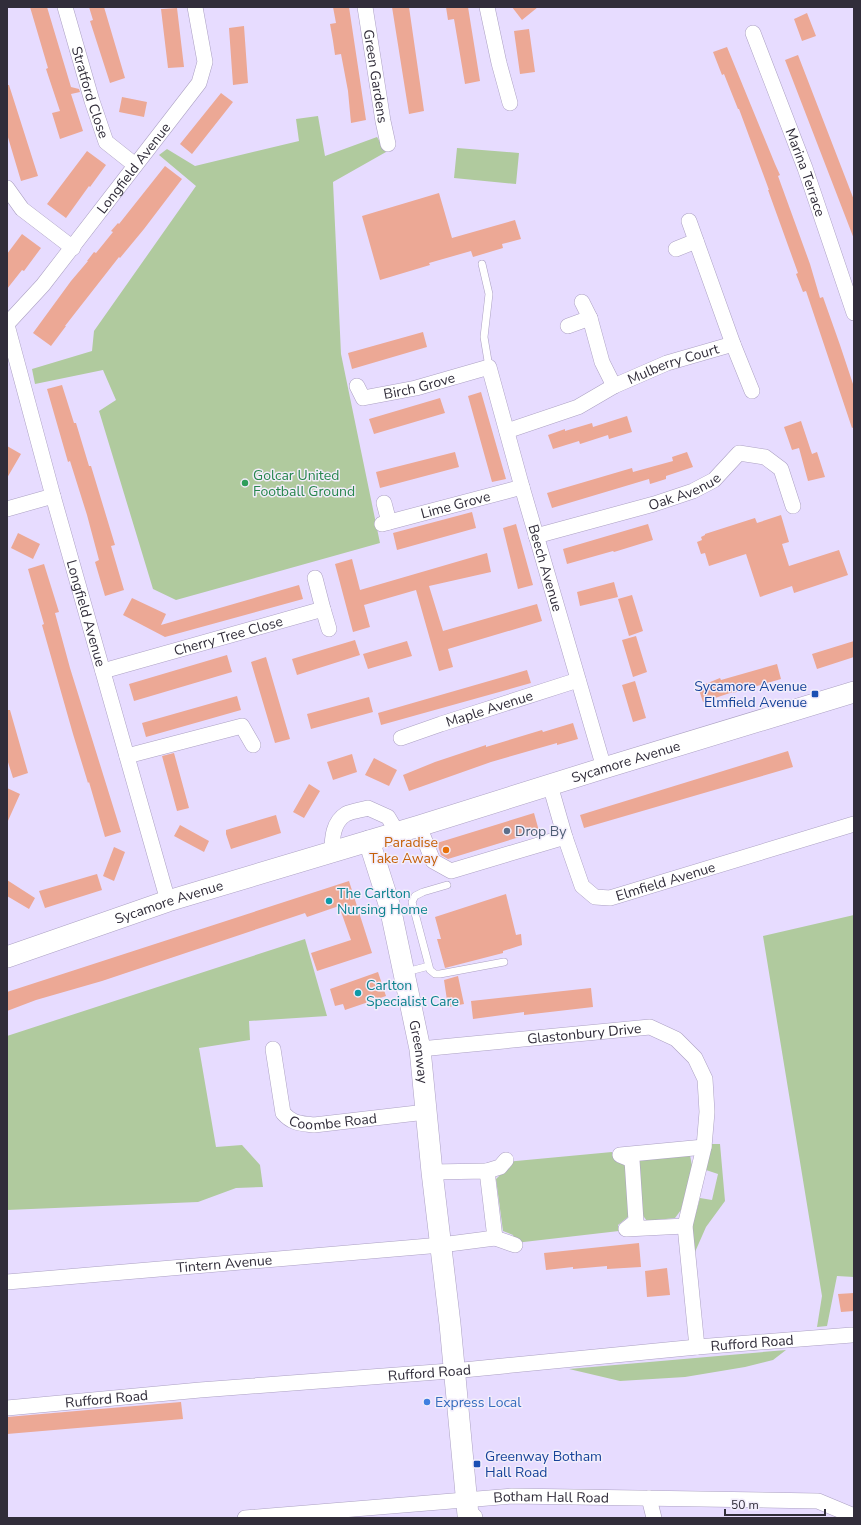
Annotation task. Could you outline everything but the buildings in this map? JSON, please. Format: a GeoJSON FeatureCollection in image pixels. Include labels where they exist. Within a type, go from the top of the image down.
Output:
{"type":"FeatureCollection","features":[{"type":"Feature","properties":{"kind":"street","name":"Stratford Close"},"geometry":{"type":"LineString","coordinates":[[65,7],[92,101],[106,142],[135,165]]}},
{"type":"Feature","properties":{"kind":"street","name":"Longfield Avenue"},"geometry":{"type":"LineString","coordinates":[[168,901],[53,496],[7,324],[43,285],[199,83],[205,62],[195,7]]}},
{"type":"Feature","properties":{"kind":"street","name":"Green Gardens"},"geometry":{"type":"LineString","coordinates":[[366,7],[383,121],[388,144]]}},
{"type":"Feature","properties":{"kind":"street"},"geometry":{"type":"LineString","coordinates":[[487,7],[499,63],[510,104]]}},
{"type":"Feature","properties":{"kind":"street","name":"Marina Terrace"},"geometry":{"type":"LineString","coordinates":[[753,33],[805,168],[854,313]]}},
{"type":"Feature","properties":{"kind":"street"},"geometry":{"type":"LineString","coordinates":[[7,188],[22,209],[72,248]]}},
{"type":"Feature","properties":{"kind":"street","name":"Mulberry Court"},"geometry":{"type":"LineString","coordinates":[[689,221],[733,344],[752,391]]}},
{"type":"Feature","properties":{"kind":"street"},"geometry":{"type":"LineString","coordinates":[[676,250],[696,241]]}},
{"type":"Feature","properties":{"kind":"street","name":"Mulberry Court"},"geometry":{"type":"LineString","coordinates":[[582,302],[590,318],[602,362],[614,386]]}},
{"type":"Feature","properties":{"kind":"street"},"geometry":{"type":"LineString","coordinates":[[568,326],[590,318]]}},
{"type":"Feature","properties":{"kind":"street","name":"Mulberry Court"},"geometry":{"type":"LineString","coordinates":[[507,430],[578,407],[614,386],[667,363],[733,344]]}},
{"type":"Feature","properties":{"kind":"street","name":"Birch Grove"},"geometry":{"type":"LineString","coordinates":[[357,386],[363,398],[416,388],[489,367]]}},
{"type":"Feature","properties":{"kind":"street","name":"Beech Avenue"},"geometry":{"type":"LineString","coordinates":[[489,367],[536,536],[604,768]]}},
{"type":"Feature","properties":{"kind":"street","name":"Oak Avenue"},"geometry":{"type":"LineString","coordinates":[[536,536],[654,504],[693,491],[714,480],[739,453],[765,457],[781,469],[793,506]]}},
{"type":"Feature","properties":{"kind":"street","name":"Lime Grove"},"geometry":{"type":"LineString","coordinates":[[384,503],[386,523],[522,487]]}},
{"type":"Feature","properties":{"kind":"street"},"geometry":{"type":"LineString","coordinates":[[7,509],[53,496]]}},
{"type":"Feature","properties":{"kind":"street"},"geometry":{"type":"LineString","coordinates":[[315,578],[329,630]]}},
{"type":"Feature","properties":{"kind":"street","name":"Cherry Tree Close"},"geometry":{"type":"LineString","coordinates":[[103,671],[323,609]]}},
{"type":"Feature","properties":{"kind":"street","name":"Maple Avenue"},"geometry":{"type":"LineString","coordinates":[[401,738],[578,680]]}},
{"type":"Feature","properties":{"kind":"street","name":"Sycamore Avenue"},"geometry":{"type":"LineString","coordinates":[[7,957],[168,901],[419,826],[604,768],[853,696]]}},
{"type":"Feature","properties":{"kind":"street"},"geometry":{"type":"LineString","coordinates":[[126,756],[242,726],[253,745]]}},
{"type":"Feature","properties":{"kind":"street","name":"Elmfield Avenue"},"geometry":{"type":"LineString","coordinates":[[550,785],[565,837],[582,886],[595,897],[610,898],[854,824]]}},
{"type":"Feature","properties":{"kind":"street"},"geometry":{"type":"LineString","coordinates":[[332,852],[332,836],[338,822],[346,814],[368,808],[388,817],[397,832]]}},
{"type":"Feature","properties":{"kind":"street"},"geometry":{"type":"LineString","coordinates":[[419,826],[433,861],[451,871],[565,837]]}},
{"type":"Feature","properties":{"kind":"street","name":"Greenway"},"geometry":{"type":"LineString","coordinates":[[369,840],[390,906],[420,1049],[469,1509]]}},
{"type":"Feature","properties":{"kind":"street","name":"Glastonbury Drive"},"geometry":{"type":"LineString","coordinates":[[420,1049],[650,1027],[676,1039],[695,1058],[705,1079],[707,1112],[704,1147],[685,1226],[697,1347]]}},
{"type":"Feature","properties":{"kind":"street","name":"Coombe Road"},"geometry":{"type":"LineString","coordinates":[[274,1049],[283,1113],[289,1120],[296,1123],[314,1125],[426,1112]]}},
{"type":"Feature","properties":{"kind":"street"},"geometry":{"type":"LineString","coordinates":[[685,1226],[626,1229],[636,1221],[632,1160],[620,1155],[704,1147]]}},
{"type":"Feature","properties":{"kind":"street"},"geometry":{"type":"LineString","coordinates":[[432,1172],[487,1171],[500,1167],[506,1160]]}},
{"type":"Feature","properties":{"kind":"street"},"geometry":{"type":"LineString","coordinates":[[487,1171],[495,1238]]}},
{"type":"Feature","properties":{"kind":"street"},"geometry":{"type":"LineString","coordinates":[[441,1245],[495,1238],[515,1246]]}},
{"type":"Feature","properties":{"kind":"street","name":"Tintern Avenue"},"geometry":{"type":"LineString","coordinates":[[7,1282],[441,1245]]}},
{"type":"Feature","properties":{"kind":"street","name":"Rufford Road"},"geometry":{"type":"LineString","coordinates":[[7,1408],[200,1390],[454,1370],[697,1347],[852,1335]]}},
{"type":"Feature","properties":{"kind":"street","name":"Botham Hall Road"},"geometry":{"type":"LineString","coordinates":[[246,1518],[469,1509],[512,1496],[818,1501],[854,1516]]}},
{"type":"Feature","properties":{"kind":"street"},"geometry":{"type":"LineString","coordinates":[[649,1498],[654,1518]]}},
{"type":"Feature","properties":{"kind":"lane"},"geometry":{"type":"LineString","coordinates":[[482,264],[489,294],[484,337],[489,367]]}},
{"type":"Feature","properties":{"kind":"lane"},"geometry":{"type":"LineString","coordinates":[[447,885],[423,892],[415,896],[412,902],[430,970],[435,974],[440,974],[504,962]]}},
{"type":"Feature","properties":{"kind":"lane"},"geometry":{"type":"LineString","coordinates":[[404,973],[429,966]]}},
{"type":"Feature","properties":{"kind":"green space"},"geometry":{"type":"Polygon","coordinates":[[[318,116],[325,156],[377,137],[386,152],[333,182],[341,354],[380,543],[176,600],[153,589],[99,411],[116,400],[103,370],[35,384],[32,369],[92,351],[94,331],[196,186],[159,155],[167,149],[195,166],[299,141],[296,119],[318,116]]]}},
{"type":"Feature","properties":{"kind":"green space"},"geometry":{"type":"Polygon","coordinates":[[[457,148],[519,153],[516,184],[454,178],[457,148]]]}},
{"type":"Feature","properties":{"kind":"green space"},"geometry":{"type":"Polygon","coordinates":[[[854,915],[854,1277],[837,1276],[827,1326],[817,1327],[822,1296],[763,936],[854,915]]]}},
{"type":"Feature","properties":{"kind":"green space"},"geometry":{"type":"Polygon","coordinates":[[[305,939],[327,1016],[249,1021],[250,1040],[199,1048],[216,1147],[242,1145],[260,1165],[263,1187],[236,1188],[198,1202],[7,1210],[7,1036],[305,939]]]}},
{"type":"Feature","properties":{"kind":"green space"},"geometry":{"type":"Polygon","coordinates":[[[712,1144],[720,1144],[725,1201],[706,1227],[695,1252],[691,1231],[700,1198],[712,1200],[718,1174],[706,1170],[712,1144]]]}},
{"type":"Feature","properties":{"kind":"green space"},"geometry":{"type":"Polygon","coordinates":[[[612,1152],[614,1159],[623,1163],[627,1170],[629,1216],[618,1225],[619,1231],[515,1243],[513,1235],[503,1231],[496,1179],[505,1170],[505,1162],[612,1152]]]}},
{"type":"Feature","properties":{"kind":"green space"},"geometry":{"type":"Polygon","coordinates":[[[690,1155],[692,1166],[681,1210],[675,1218],[647,1221],[641,1213],[637,1164],[642,1157],[690,1155]]]}},
{"type":"Feature","properties":{"kind":"green space"},"geometry":{"type":"Polygon","coordinates":[[[786,1350],[773,1360],[745,1367],[685,1377],[620,1381],[569,1369],[786,1350]]]}},
{"type":"Feature","properties":{"kind":"place","name":"Golcar United Football Ground"},"geometry":{"type":"Point","coordinates":[245,483]}},
{"type":"Feature","properties":{"kind":"place","name":"Sycamore Avenue Elmfield Avenue"},"geometry":{"type":"Point","coordinates":[815,694]}},
{"type":"Feature","properties":{"kind":"place","name":"Drop By"},"geometry":{"type":"Point","coordinates":[507,831]}},
{"type":"Feature","properties":{"kind":"place","name":"Paradise Take Away"},"geometry":{"type":"Point","coordinates":[446,850]}},
{"type":"Feature","properties":{"kind":"place","name":"The Carlton Nursing Home"},"geometry":{"type":"Point","coordinates":[329,901]}},
{"type":"Feature","properties":{"kind":"place","name":"Carlton Specialist Care"},"geometry":{"type":"Point","coordinates":[358,993]}},
{"type":"Feature","properties":{"kind":"place","name":"Express Local"},"geometry":{"type":"Point","coordinates":[427,1402]}},
{"type":"Feature","properties":{"kind":"place","name":"Greenway Botham Hall Road"},"geometry":{"type":"Point","coordinates":[477,1464]}}]}
